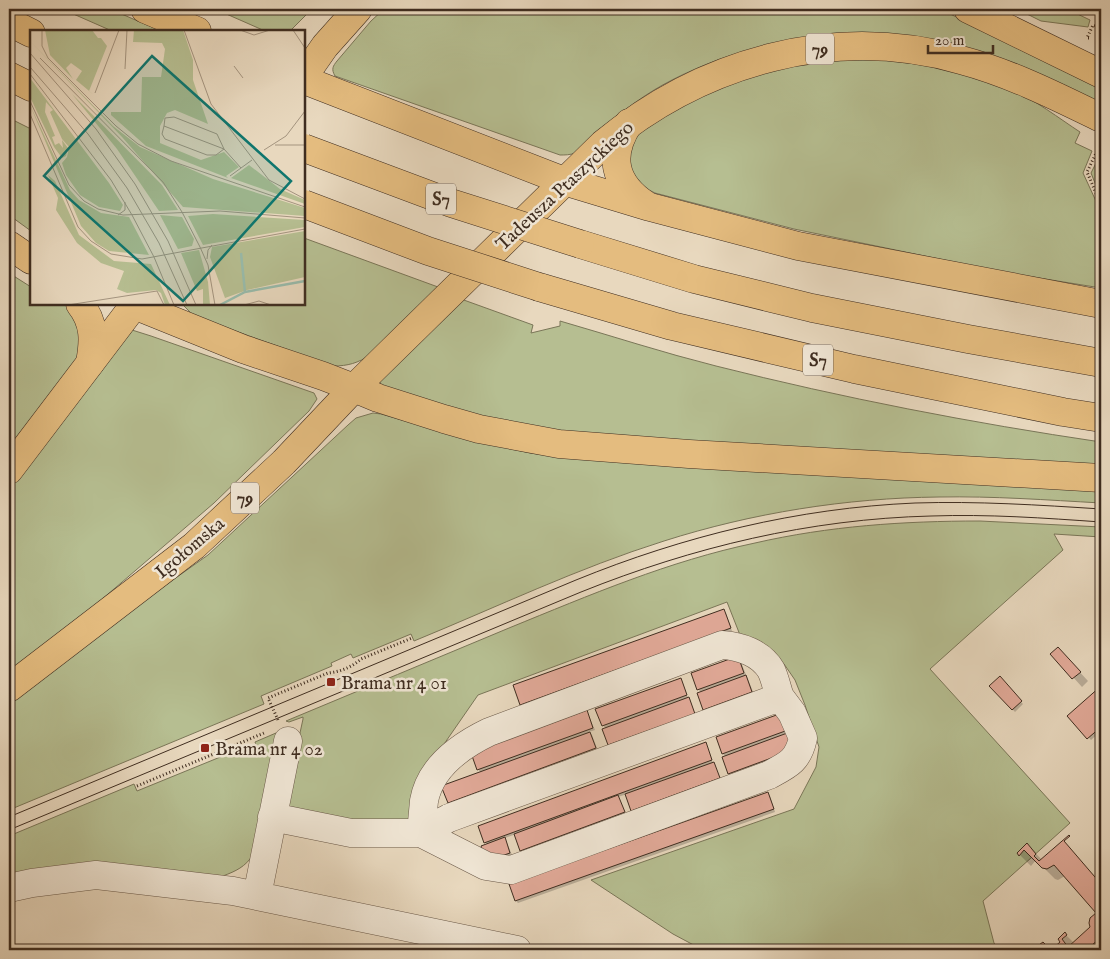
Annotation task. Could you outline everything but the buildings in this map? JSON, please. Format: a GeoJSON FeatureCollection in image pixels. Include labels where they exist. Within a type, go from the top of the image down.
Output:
{"type":"FeatureCollection","features":[{"type":"Feature","properties":{"kind":"main road"},"geometry":{"type":"LineString","coordinates":[[145,9],[195,30]]}},
{"type":"Feature","properties":{"kind":"main road"},"geometry":{"type":"LineString","coordinates":[[305,77],[337,32],[358,9]]}},
{"type":"Feature","properties":{"kind":"main road"},"geometry":{"type":"LineString","coordinates":[[968,9],[1101,74]]}},
{"type":"Feature","properties":{"kind":"main road","name":"Tadeusza Ptaszyckiego"},"geometry":{"type":"LineString","coordinates":[[354,388],[564,181],[629,122],[689,86],[737,67],[761,60],[812,50],[862,47],[914,50],[961,60],[1026,82],[1101,118]]}},
{"type":"Feature","properties":{"kind":"main road"},"geometry":{"type":"LineString","coordinates":[[9,76],[30,86]]}},
{"type":"Feature","properties":{"kind":"main road"},"geometry":{"type":"LineString","coordinates":[[305,78],[564,181],[650,207],[798,246],[1101,304]]}},
{"type":"Feature","properties":{"kind":"main road"},"geometry":{"type":"LineString","coordinates":[[629,122],[622,133],[616,150],[618,171],[623,183],[632,194],[650,207]]}},
{"type":"Feature","properties":{"kind":"main road","name":"S7"},"geometry":{"type":"LineString","coordinates":[[305,148],[451,203],[694,279],[812,308],[1101,363]]}},
{"type":"Feature","properties":{"kind":"main road","name":"S7"},"geometry":{"type":"LineString","coordinates":[[305,204],[428,251],[539,287],[672,326],[854,369],[1063,412],[1101,418]]}},
{"type":"Feature","properties":{"kind":"main road"},"geometry":{"type":"LineString","coordinates":[[9,245],[30,259]]}},
{"type":"Feature","properties":{"kind":"main road"},"geometry":{"type":"LineString","coordinates":[[81,305],[92,325],[94,343],[90,363]]}},
{"type":"Feature","properties":{"kind":"main road"},"geometry":{"type":"LineString","coordinates":[[9,470],[132,305]]}},
{"type":"Feature","properties":{"kind":"main road"},"geometry":{"type":"LineString","coordinates":[[136,305],[243,348],[324,376],[378,398],[453,422],[559,444],[1101,478]]}},
{"type":"Feature","properties":{"kind":"main road","name":"Igołomska"},"geometry":{"type":"LineString","coordinates":[[9,688],[194,546],[284,462],[354,388]]}},
{"type":"Feature","properties":{"kind":"lane"},"geometry":{"type":"LineString","coordinates":[[272,817],[351,833],[421,833],[486,866],[511,870],[769,775],[786,766],[797,757],[803,738],[792,714],[780,697],[770,669],[754,653],[735,646],[722,646],[498,728],[473,740],[453,754],[441,766],[427,790],[421,833]]}},
{"type":"Feature","properties":{"kind":"lane"},"geometry":{"type":"LineString","coordinates":[[421,833],[449,818],[780,697]]}},
{"type":"Feature","properties":{"kind":"lane"},"geometry":{"type":"LineString","coordinates":[[257,896],[272,817],[278,733]]}},
{"type":"Feature","properties":{"kind":"lane"},"geometry":{"type":"LineString","coordinates":[[9,888],[32,883],[96,875],[233,891],[517,950]]}},
{"type":"Feature","properties":{"kind":"path"},"geometry":{"type":"LineString","coordinates":[[1094,41],[1087,38],[1094,25],[1101,28]]}},
{"type":"Feature","properties":{"kind":"path"},"geometry":{"type":"LineString","coordinates":[[1100,145],[1087,172],[1101,205]]}},
{"type":"Feature","properties":{"kind":"path"},"geometry":{"type":"LineString","coordinates":[[137,786],[278,733],[268,698],[328,673],[349,667],[361,659],[412,638]]}},
{"type":"Feature","properties":{"kind":"green space"},"geometry":{"type":"Polygon","coordinates":[[[62,9],[110,9],[159,30],[110,30],[62,9]]]}},
{"type":"Feature","properties":{"kind":"green space"},"geometry":{"type":"Polygon","coordinates":[[[215,9],[312,9],[291,30],[263,30],[215,9]]]}},
{"type":"Feature","properties":{"kind":"green space"},"geometry":{"type":"Polygon","coordinates":[[[384,9],[940,9],[1101,88],[1101,104],[860,33],[811,37],[763,46],[694,69],[636,102],[603,127],[575,153],[560,155],[335,76],[333,69],[336,63],[371,21],[384,9]]]}},
{"type":"Feature","properties":{"kind":"green space"},"geometry":{"type":"Polygon","coordinates":[[[1017,9],[1067,9],[1090,20],[1088,27],[1041,21],[1017,9]]]}},
{"type":"Feature","properties":{"kind":"green space"},"geometry":{"type":"Polygon","coordinates":[[[875,59],[945,69],[995,83],[1029,99],[1080,132],[1075,143],[1092,151],[1083,173],[1101,212],[1101,288],[1002,272],[794,229],[655,193],[636,181],[631,171],[630,148],[636,136],[654,121],[711,90],[786,66],[833,60],[875,59]]]}},
{"type":"Feature","properties":{"kind":"green space"},"geometry":{"type":"Polygon","coordinates":[[[9,118],[30,128],[30,230],[9,215],[9,118]]]}},
{"type":"Feature","properties":{"kind":"green space"},"geometry":{"type":"Polygon","coordinates":[[[1101,155],[1101,198],[1091,173],[1101,155]]]}},
{"type":"Feature","properties":{"kind":"green space"},"geometry":{"type":"Polygon","coordinates":[[[305,238],[438,287],[370,355],[348,365],[333,366],[192,314],[183,305],[305,305],[305,238]]]}},
{"type":"Feature","properties":{"kind":"green space"},"geometry":{"type":"Polygon","coordinates":[[[9,273],[30,286],[30,305],[67,305],[78,309],[81,353],[9,447],[9,273]]]}},
{"type":"Feature","properties":{"kind":"green space"},"geometry":{"type":"Polygon","coordinates":[[[461,299],[533,325],[531,333],[560,326],[560,321],[696,361],[812,389],[1004,427],[1101,442],[1101,465],[625,437],[550,430],[492,419],[381,387],[382,377],[461,299]]]}},
{"type":"Feature","properties":{"kind":"green space"},"geometry":{"type":"Polygon","coordinates":[[[132,330],[314,393],[317,399],[309,411],[214,503],[93,607],[9,674],[9,490],[61,419],[132,330]]]}},
{"type":"Feature","properties":{"kind":"green space"},"geometry":{"type":"Polygon","coordinates":[[[373,413],[530,453],[577,459],[1101,491],[1101,503],[1020,498],[959,497],[869,500],[765,515],[697,531],[600,563],[414,641],[411,634],[353,658],[351,654],[331,663],[332,666],[261,696],[264,704],[9,810],[9,704],[115,621],[208,555],[356,418],[373,413]]]}},
{"type":"Feature","properties":{"kind":"green space"},"geometry":{"type":"Polygon","coordinates":[[[980,521],[1101,527],[1101,537],[1054,534],[1063,550],[930,669],[1070,823],[983,901],[994,943],[999,950],[703,950],[673,934],[591,880],[794,809],[816,767],[819,747],[795,680],[770,649],[740,635],[727,602],[478,695],[415,786],[409,821],[357,825],[283,812],[303,717],[289,722],[286,721],[314,709],[570,603],[661,569],[723,550],[811,532],[895,523],[980,521]]]}},
{"type":"Feature","properties":{"kind":"green space"},"geometry":{"type":"Polygon","coordinates":[[[276,733],[279,739],[253,855],[247,863],[236,870],[223,876],[9,878],[9,836],[134,784],[137,791],[235,751],[237,756],[257,748],[255,742],[276,733]]]}},
{"type":"Feature","properties":{"kind":"tram line"},"geometry":{"type":"LineString","coordinates":[[9,817],[576,580],[658,550],[700,538],[785,518],[871,506],[915,503],[962,503],[1101,509]]}},
{"type":"Feature","properties":{"kind":"tram line"},"geometry":{"type":"LineString","coordinates":[[9,830],[581,592],[623,576],[709,549],[797,530],[886,518],[974,516],[1101,522]]}},
{"type":"Feature","properties":{"kind":"place","name":"Brama nr 4 01"},"geometry":{"type":"Point","coordinates":[331,682]}},
{"type":"Feature","properties":{"kind":"place","name":"Brama nr 4 02"},"geometry":{"type":"Point","coordinates":[205,748]}}]}
